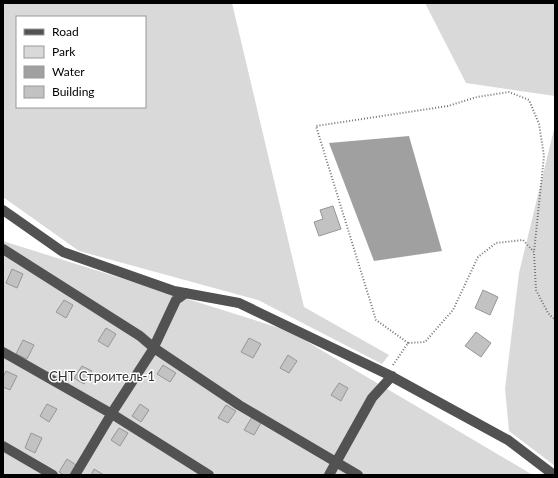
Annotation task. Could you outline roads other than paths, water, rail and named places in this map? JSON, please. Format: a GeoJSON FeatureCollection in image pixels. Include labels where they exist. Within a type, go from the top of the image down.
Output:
{"type":"FeatureCollection","features":[{"type":"Feature","properties":{"kind":"street"},"geometry":{"type":"LineString","coordinates":[[3,210],[62,252],[174,291],[239,303],[390,375],[508,440],[554,475]]}},
{"type":"Feature","properties":{"kind":"street"},"geometry":{"type":"LineString","coordinates":[[3,249],[140,336],[154,348],[239,405],[358,475]]}},
{"type":"Feature","properties":{"kind":"street"},"geometry":{"type":"LineString","coordinates":[[75,475],[154,348],[176,300],[186,293]]}},
{"type":"Feature","properties":{"kind":"street"},"geometry":{"type":"LineString","coordinates":[[3,352],[112,414],[209,475]]}},
{"type":"Feature","properties":{"kind":"street"},"geometry":{"type":"LineString","coordinates":[[329,475],[372,398],[390,375]]}},
{"type":"Feature","properties":{"kind":"street"},"geometry":{"type":"LineString","coordinates":[[3,446],[53,475]]}},
{"type":"Feature","properties":{"kind":"water"},"geometry":{"type":"Polygon","coordinates":[[[409,136],[442,251],[374,261],[329,143],[409,136]]]}},
{"type":"Feature","properties":{"kind":"park label","name":"СНТ Строитель-1"},"geometry":{"type":"Point","coordinates":[102,376]}}]}
